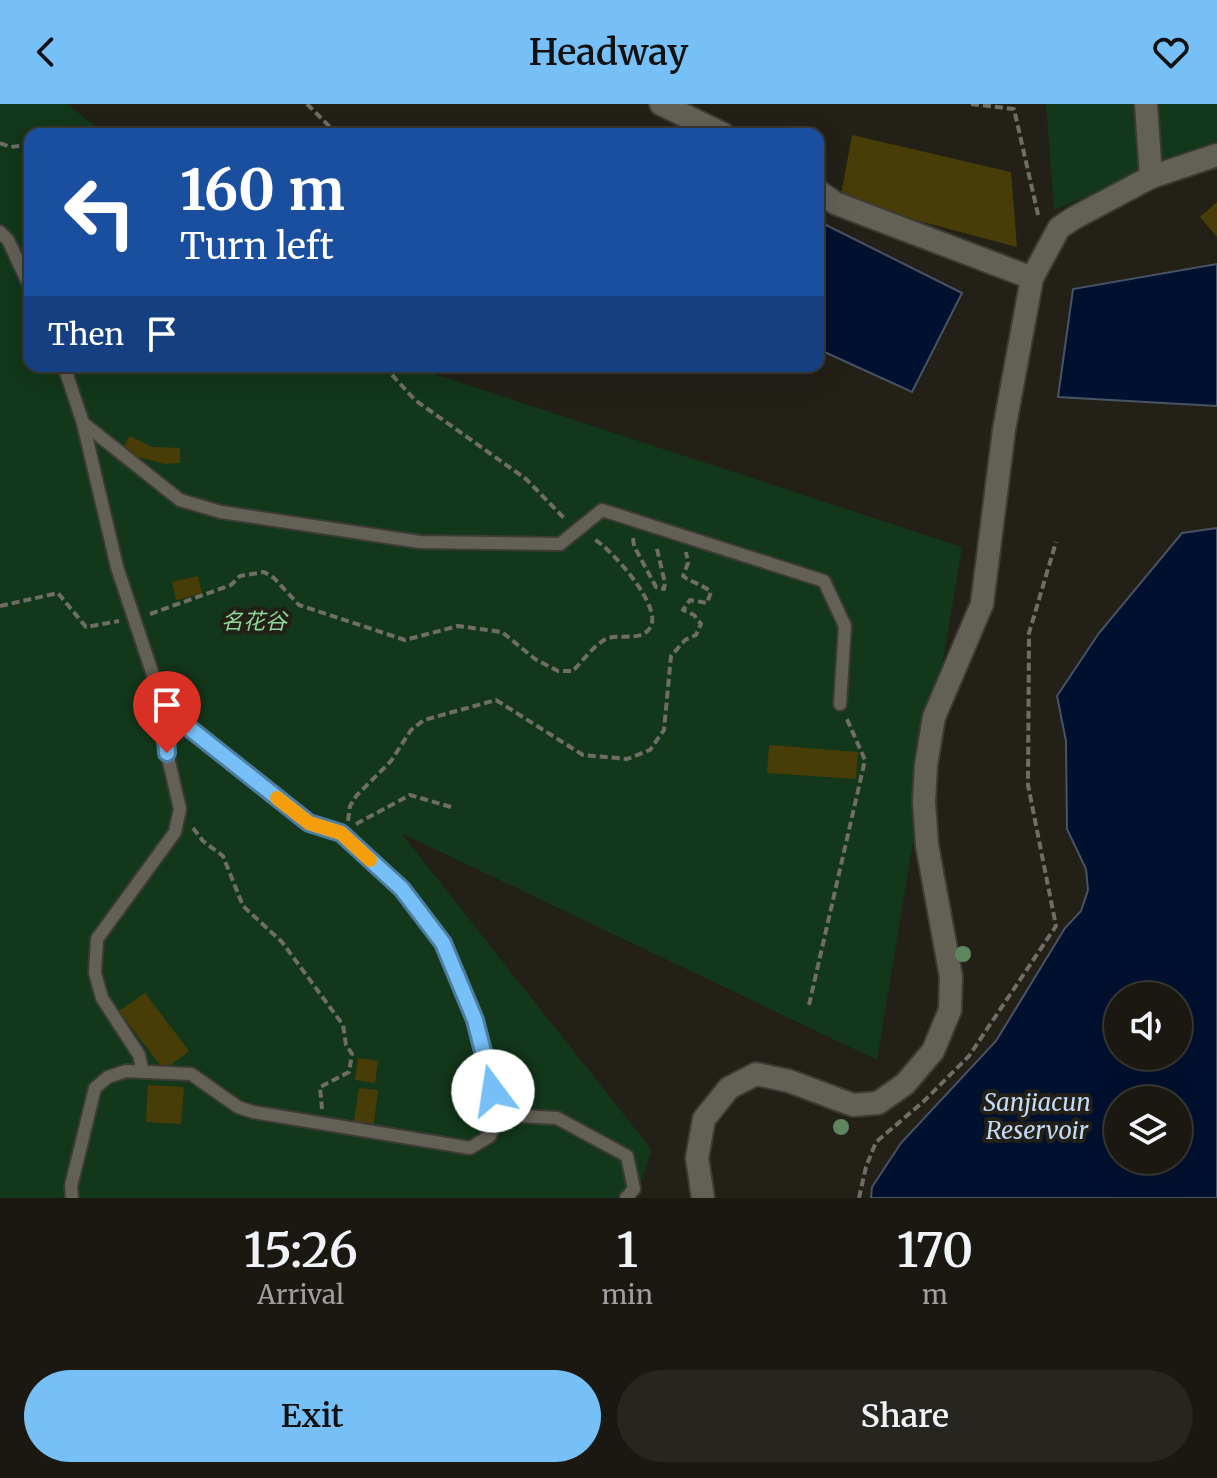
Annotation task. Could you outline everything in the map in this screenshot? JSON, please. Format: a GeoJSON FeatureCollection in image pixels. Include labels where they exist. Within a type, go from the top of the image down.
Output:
{"type":"FeatureCollection","features":[{"type":"Feature","properties":{"kind":"street"},"geometry":{"type":"LineString","coordinates":[[661,104],[711,128]]}},
{"type":"Feature","properties":{"kind":"street"},"geometry":{"type":"LineString","coordinates":[[1146,104],[1151,177]]}},
{"type":"Feature","properties":{"kind":"street"},"geometry":{"type":"LineString","coordinates":[[703,1198],[697,1158],[704,1119],[729,1088],[756,1074],[789,1081],[853,1105],[878,1103],[905,1084],[933,1051],[950,1010],[951,977],[927,845],[924,802],[926,765],[934,717],[982,604],[1004,430],[1032,278],[1059,228],[1074,218],[1151,177],[1217,155]]}},
{"type":"Feature","properties":{"kind":"street"},"geometry":{"type":"LineString","coordinates":[[824,195],[835,203],[1032,278]]}},
{"type":"Feature","properties":{"kind":"lane"},"geometry":{"type":"LineString","coordinates":[[0,232],[8,240],[24,274]]}},
{"type":"Feature","properties":{"kind":"lane"},"geometry":{"type":"LineString","coordinates":[[66,372],[83,423],[117,567],[164,708],[167,753],[180,809],[175,832],[97,939],[95,973],[102,998],[139,1055],[143,1072]]}},
{"type":"Feature","properties":{"kind":"lane"},"geometry":{"type":"LineString","coordinates":[[83,423],[180,500],[221,512],[420,542],[560,544],[602,510],[824,581],[845,626],[840,704]]}},
{"type":"Feature","properties":{"kind":"lane"},"geometry":{"type":"LineString","coordinates":[[72,1198],[71,1186],[95,1088],[108,1077],[126,1071],[191,1074],[238,1107],[253,1112],[470,1148],[490,1136],[499,1115],[475,1020],[443,943],[402,889],[341,833],[309,823],[164,708]]}},
{"type":"Feature","properties":{"kind":"lane"},"geometry":{"type":"LineString","coordinates":[[499,1115],[557,1118],[627,1156],[634,1189],[626,1198]]}},
{"type":"Feature","properties":{"kind":"path"},"geometry":{"type":"LineString","coordinates":[[307,104],[331,128]]}},
{"type":"Feature","properties":{"kind":"path"},"geometry":{"type":"LineString","coordinates":[[971,104],[1013,106],[1046,249]]}},
{"type":"Feature","properties":{"kind":"path"},"geometry":{"type":"LineString","coordinates":[[0,143],[10,147],[24,146]]}},
{"type":"Feature","properties":{"kind":"path"},"geometry":{"type":"LineString","coordinates":[[0,606],[58,593],[86,627],[121,621],[133,614],[156,614],[231,585],[240,576],[264,572],[274,578],[299,605],[405,640],[458,626],[502,632],[558,671],[573,671],[605,639],[641,635],[651,627],[654,616],[651,604],[608,547],[569,523],[526,479],[415,400],[389,372]]}},
{"type":"Feature","properties":{"kind":"path"},"geometry":{"type":"LineString","coordinates":[[629,519],[634,546],[656,587],[664,589],[651,526]]}},
{"type":"Feature","properties":{"kind":"path"},"geometry":{"type":"LineString","coordinates":[[341,833],[350,818],[350,806],[357,795],[391,761],[411,730],[424,720],[496,700],[583,755],[627,759],[650,750],[664,730],[671,656],[685,640],[696,635],[701,624],[694,615],[683,610],[690,600],[707,603],[711,592],[702,584],[690,582],[683,576],[688,563],[686,551],[673,533]]}},
{"type":"Feature","properties":{"kind":"path"},"geometry":{"type":"LineString","coordinates":[[859,1198],[876,1142],[923,1102],[969,1056],[1056,926],[1028,785],[1028,724],[1029,633],[1056,542]]}},
{"type":"Feature","properties":{"kind":"path"},"geometry":{"type":"LineString","coordinates":[[809,1005],[865,760],[840,704]]}},
{"type":"Feature","properties":{"kind":"path"},"geometry":{"type":"LineString","coordinates":[[341,833],[410,795],[451,807]]}},
{"type":"Feature","properties":{"kind":"path"},"geometry":{"type":"LineString","coordinates":[[180,809],[203,841],[223,856],[243,906],[282,942],[343,1025],[346,1045],[352,1054],[349,1072]]}},
{"type":"Feature","properties":{"kind":"green space","name":"名花谷"},"geometry":{"type":"Polygon","coordinates":[[[0,104],[67,104],[97,128],[24,128],[24,372],[428,372],[962,547],[877,1060],[401,833],[652,1150],[635,1198],[0,1198],[0,104]]]}},
{"type":"Feature","properties":{"kind":"green space"},"geometry":{"type":"Polygon","coordinates":[[[1046,104],[1217,104],[1217,142],[1054,210],[1046,104]]]}},
{"type":"Feature","properties":{"kind":"water"},"geometry":{"type":"Polygon","coordinates":[[[824,224],[962,293],[912,392],[824,352],[824,224]]]}},
{"type":"Feature","properties":{"kind":"water"},"geometry":{"type":"Polygon","coordinates":[[[1217,264],[1217,406],[1058,397],[1073,289],[1217,264]]]}},
{"type":"Feature","properties":{"kind":"water","name":"Sanjiacun Reservoir"},"geometry":{"type":"Polygon","coordinates":[[[1217,528],[1217,1198],[871,1198],[872,1187],[901,1143],[996,1041],[1065,928],[1081,911],[1088,890],[1086,869],[1067,829],[1066,741],[1057,696],[1099,633],[1182,533],[1217,528]]]}},
{"type":"Feature","properties":{"kind":"building"},"geometry":{"type":"Polygon","coordinates":[[[852,135],[1011,172],[1017,247],[840,200],[852,135]]]}},
{"type":"Feature","properties":{"kind":"building"},"geometry":{"type":"Polygon","coordinates":[[[1217,202],[1217,237],[1200,217],[1217,202]]]}},
{"type":"Feature","properties":{"kind":"building"},"geometry":{"type":"Polygon","coordinates":[[[130,436],[152,447],[180,448],[180,463],[165,464],[134,456],[122,449],[130,436]]]}},
{"type":"Feature","properties":{"kind":"building"},"geometry":{"type":"Polygon","coordinates":[[[198,576],[202,594],[176,600],[172,582],[198,576]]]}},
{"type":"Feature","properties":{"kind":"building"},"geometry":{"type":"Polygon","coordinates":[[[769,745],[858,752],[856,779],[767,773],[769,745]]]}},
{"type":"Feature","properties":{"kind":"building"},"geometry":{"type":"Polygon","coordinates":[[[145,993],[189,1051],[164,1070],[119,1011],[145,993]]]}},
{"type":"Feature","properties":{"kind":"building"},"geometry":{"type":"Polygon","coordinates":[[[358,1058],[378,1061],[375,1083],[355,1080],[358,1058]]]}},
{"type":"Feature","properties":{"kind":"building"},"geometry":{"type":"Polygon","coordinates":[[[148,1085],[184,1087],[181,1124],[146,1122],[148,1085]]]}},
{"type":"Feature","properties":{"kind":"building"},"geometry":{"type":"Polygon","coordinates":[[[359,1088],[378,1090],[373,1130],[353,1127],[359,1088]]]}},
{"type":"Feature","properties":{"kind":"slow traffic"},"geometry":{"type":"LineString","coordinates":[[277,798],[309,823],[341,833],[370,860]]}},
{"type":"Feature","properties":{"kind":"route"},"geometry":{"type":"LineString","coordinates":[[167,753],[164,708],[309,823],[341,833],[402,889],[443,943],[475,1020],[493,1091]]}}]}
